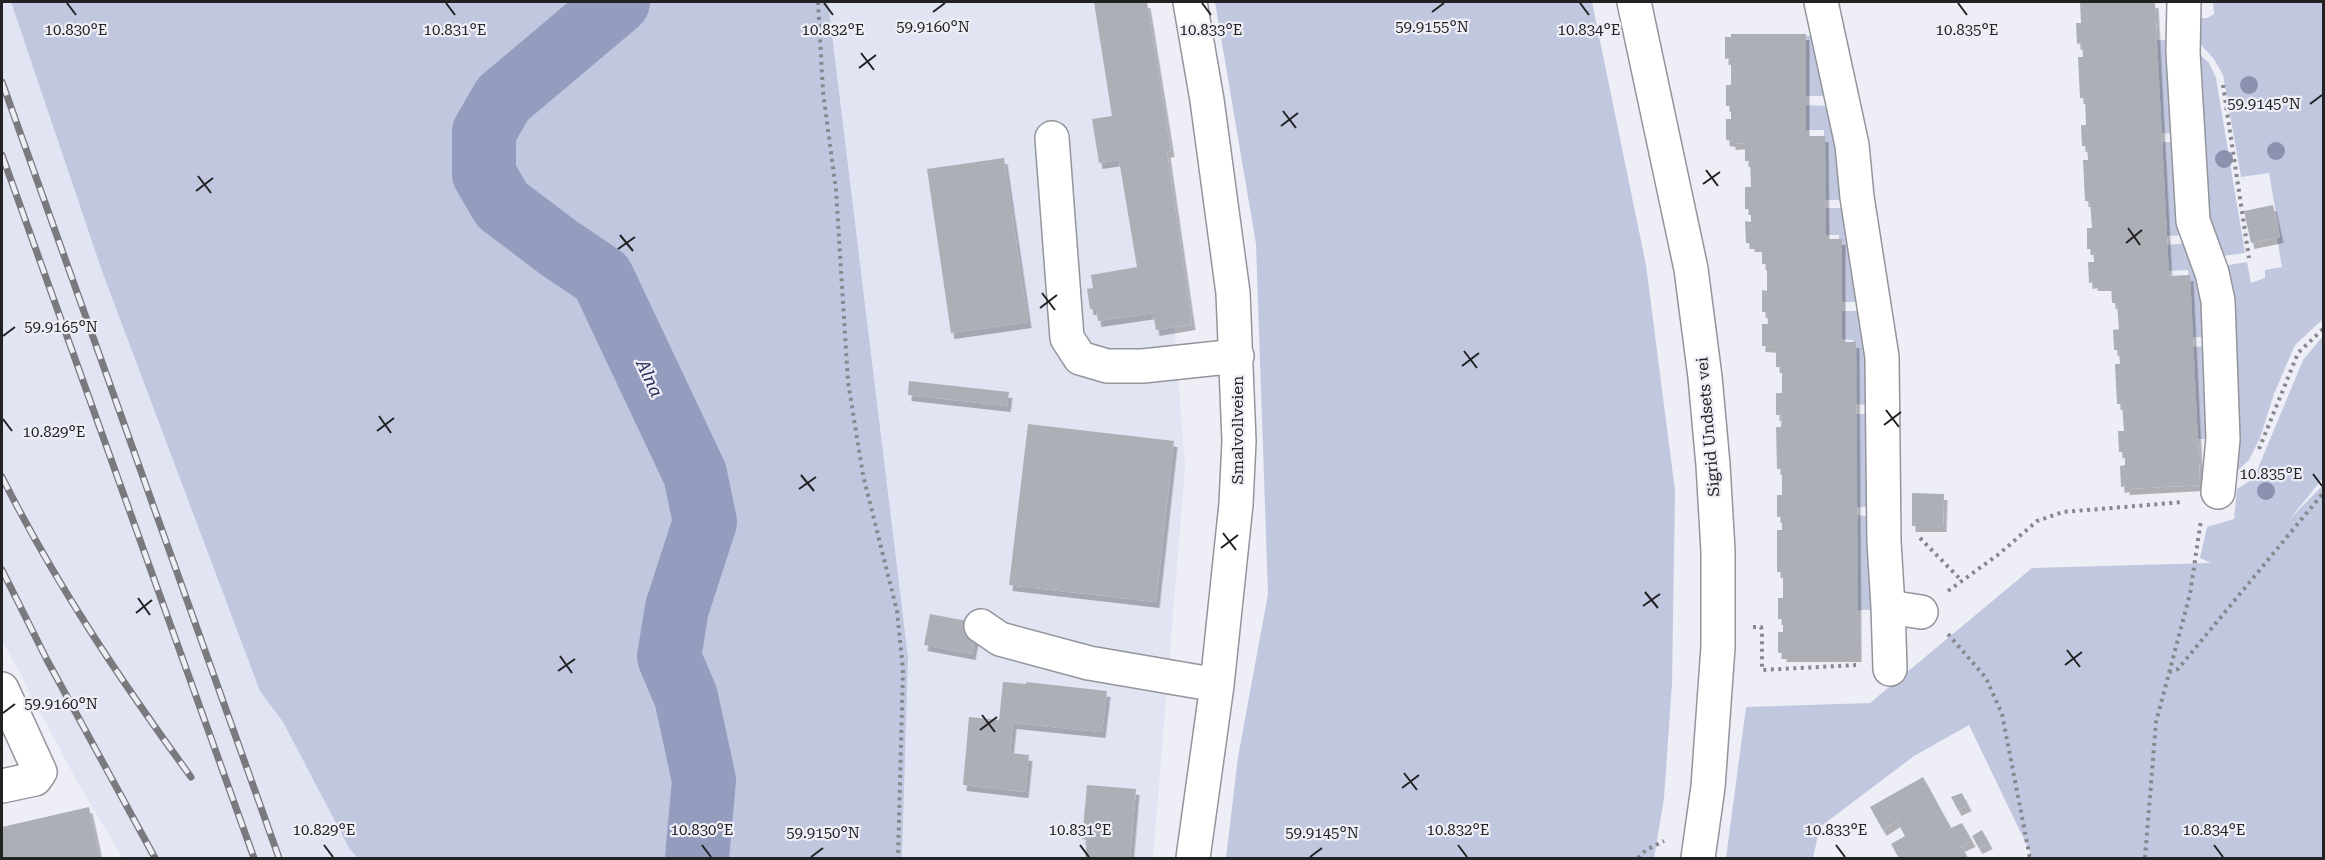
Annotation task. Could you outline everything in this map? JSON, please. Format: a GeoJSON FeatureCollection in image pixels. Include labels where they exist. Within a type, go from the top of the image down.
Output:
{"type":"FeatureCollection","features":[{"type":"Feature","properties":{"kind":"street","name":"Smalvollveien"},"geometry":{"type":"LineString","coordinates":[[1190,2],[1207,100],[1232,282],[1239,441],[1236,504],[1217,685],[1193,858]]}},
{"type":"Feature","properties":{"kind":"street","name":"Sigrid Undsets vei"},"geometry":{"type":"LineString","coordinates":[[1634,2],[1691,269],[1705,377],[1713,465],[1718,551],[1718,647],[1708,787],[1698,858]]}},
{"type":"Feature","properties":{"kind":"street"},"geometry":{"type":"LineString","coordinates":[[1821,2],[1852,145],[1857,198],[1882,357],[1884,542],[1890,669]]}},
{"type":"Feature","properties":{"kind":"street"},"geometry":{"type":"LineString","coordinates":[[2184,2],[2183,52],[2193,221],[2212,273],[2218,301],[2223,439],[2211,496]]}},
{"type":"Feature","properties":{"kind":"street"},"geometry":{"type":"LineString","coordinates":[[1052,138],[1067,338],[1080,358],[1107,366],[1143,366],[1237,356]]}},
{"type":"Feature","properties":{"kind":"street"},"geometry":{"type":"LineString","coordinates":[[1888,607],[1921,612]]}},
{"type":"Feature","properties":{"kind":"street"},"geometry":{"type":"LineString","coordinates":[[981,626],[1000,639],[1089,663],[1217,685]]}},
{"type":"Feature","properties":{"kind":"street"},"geometry":{"type":"LineString","coordinates":[[2,688],[40,772],[35,779],[2,786]]}},
{"type":"Feature","properties":{"kind":"path"},"geometry":{"type":"LineString","coordinates":[[818,2],[823,92],[836,190],[848,382],[863,475],[897,611],[903,670],[898,858]]}},
{"type":"Feature","properties":{"kind":"path"},"geometry":{"type":"LineString","coordinates":[[2218,75],[2223,85],[2249,258]]}},
{"type":"Feature","properties":{"kind":"path"},"geometry":{"type":"LineString","coordinates":[[2258,452],[2298,353],[2324,328]]}},
{"type":"Feature","properties":{"kind":"path"},"geometry":{"type":"LineString","coordinates":[[2169,673],[2178,669],[2324,492]]}},
{"type":"Feature","properties":{"kind":"path"},"geometry":{"type":"LineString","coordinates":[[2030,858],[2002,714],[1986,678],[1966,652],[1930,617],[1921,612],[1961,580],[1999,554],[2037,521],[2063,512],[2211,496],[2190,594],[2156,722],[2145,858]]}},
{"type":"Feature","properties":{"kind":"path"},"geometry":{"type":"LineString","coordinates":[[1917,535],[1961,580]]}},
{"type":"Feature","properties":{"kind":"path"},"geometry":{"type":"LineString","coordinates":[[1762,630],[1762,670],[1789,669]]}},
{"type":"Feature","properties":{"kind":"path"},"geometry":{"type":"LineString","coordinates":[[1638,858],[1647,850],[1665,841]]}},
{"type":"Feature","properties":{"kind":"shaded area"},"geometry":{"type":"Polygon","coordinates":[[[2,2],[11,2],[103,274],[260,691],[283,722],[349,848],[358,858],[123,858],[78,783],[2,640],[2,2]]]}},
{"type":"Feature","properties":{"kind":"shaded area"},"geometry":{"type":"Polygon","coordinates":[[[11,2],[828,2],[908,657],[902,858],[358,858],[349,848],[283,722],[260,691],[103,274],[11,2]]]}},
{"type":"Feature","properties":{"kind":"shaded area"},"geometry":{"type":"Polygon","coordinates":[[[827,2],[1127,2],[1172,293],[1185,468],[1153,858],[902,858],[908,657],[827,2]]]}},
{"type":"Feature","properties":{"kind":"shaded area"},"geometry":{"type":"Polygon","coordinates":[[[1215,2],[1592,2],[1646,265],[1675,491],[1672,683],[1664,798],[1654,858],[1226,858],[1238,757],[1268,594],[1256,244],[1215,2]]]}},
{"type":"Feature","properties":{"kind":"shaded area"},"geometry":{"type":"Polygon","coordinates":[[[2213,2],[2323,2],[2323,319],[2295,345],[2274,394],[2260,438],[2249,460],[2238,470],[2232,466],[2223,266],[2247,262],[2251,283],[2265,278],[2265,270],[2282,267],[2277,238],[2280,237],[2269,173],[2241,177],[2223,75],[2214,59],[2192,35],[2191,18],[2207,18],[2214,14],[2213,2]]]}},
{"type":"Feature","properties":{"kind":"shaded area"},"geometry":{"type":"Polygon","coordinates":[[[1818,35],[1827,96],[1803,96],[1804,36],[1818,35]]]}},
{"type":"Feature","properties":{"kind":"shaded area"},"geometry":{"type":"Polygon","coordinates":[[[2156,40],[2171,40],[2174,134],[2161,133],[2156,40]]]}},
{"type":"Feature","properties":{"kind":"shaded area"},"geometry":{"type":"Polygon","coordinates":[[[2191,46],[2209,63],[2216,78],[2245,253],[2215,257],[2206,232],[2191,46]]]}},
{"type":"Feature","properties":{"kind":"shaded area"},"geometry":{"type":"Polygon","coordinates":[[[1802,105],[1831,106],[1845,200],[1824,200],[1824,130],[1802,130],[1802,105]]]}},
{"type":"Feature","properties":{"kind":"shaded area"},"geometry":{"type":"Polygon","coordinates":[[[2161,142],[2176,142],[2183,235],[2166,236],[2161,142]]]}},
{"type":"Feature","properties":{"kind":"shaded area"},"geometry":{"type":"Polygon","coordinates":[[[1824,208],[1848,208],[1861,302],[1840,302],[1839,235],[1825,235],[1824,208]]]}},
{"type":"Feature","properties":{"kind":"shaded area"},"geometry":{"type":"Polygon","coordinates":[[[2188,243],[2192,247],[2209,337],[2192,337],[2188,270],[2167,271],[2166,245],[2188,243]]]}},
{"type":"Feature","properties":{"kind":"shaded area"},"geometry":{"type":"Polygon","coordinates":[[[1840,311],[1862,311],[1865,315],[1867,405],[1853,404],[1853,340],[1841,339],[1840,311]]]}},
{"type":"Feature","properties":{"kind":"shaded area"},"geometry":{"type":"Polygon","coordinates":[[[2323,336],[2323,478],[2289,520],[2323,485],[2323,858],[2033,858],[1969,725],[1914,756],[1820,827],[1813,858],[1726,858],[1746,707],[1870,703],[2032,568],[2211,563],[2200,558],[2207,527],[2234,519],[2237,489],[2254,478],[2303,360],[2323,336]]]}},
{"type":"Feature","properties":{"kind":"shaded area"},"geometry":{"type":"Polygon","coordinates":[[[2210,346],[2211,439],[2198,439],[2192,347],[2210,346]]]}},
{"type":"Feature","properties":{"kind":"shaded area"},"geometry":{"type":"Polygon","coordinates":[[[1853,414],[1868,414],[1870,507],[1854,507],[1853,414]]]}},
{"type":"Feature","properties":{"kind":"shaded area"},"geometry":{"type":"Polygon","coordinates":[[[1854,515],[1871,516],[1875,607],[1871,610],[1854,610],[1854,515]]]}},
{"type":"Feature","properties":{"kind":"building"},"geometry":{"type":"Polygon","coordinates":[[[1094,2],[1147,2],[1171,151],[1167,152],[1192,324],[1156,330],[1153,313],[1098,321],[1096,309],[1090,309],[1087,289],[1093,288],[1091,275],[1137,267],[1119,160],[1099,163],[1092,119],[1112,116],[1094,2]]]}},
{"type":"Feature","properties":{"kind":"building"},"geometry":{"type":"Polygon","coordinates":[[[2080,2],[2155,2],[2169,276],[2190,275],[2200,485],[2126,489],[2126,486],[2121,487],[2120,466],[2125,465],[2125,452],[2119,452],[2118,431],[2124,431],[2122,404],[2117,404],[2115,364],[2120,364],[2119,350],[2114,350],[2113,330],[2119,329],[2117,303],[2112,303],[2111,285],[2089,283],[2088,262],[2094,262],[2093,249],[2087,249],[2087,228],[2092,228],[2090,201],[2085,201],[2083,160],[2088,160],[2087,146],[2082,146],[2081,125],[2086,125],[2085,98],[2080,98],[2078,57],[2083,57],[2082,43],[2077,44],[2076,23],[2081,23],[2080,2]]]}},
{"type":"Feature","properties":{"kind":"building"},"geometry":{"type":"Polygon","coordinates":[[[1731,34],[1806,34],[1806,136],[1825,136],[1826,239],[1842,239],[1842,342],[1856,342],[1858,656],[1783,656],[1783,653],[1778,653],[1778,632],[1783,632],[1783,619],[1778,619],[1778,598],[1783,598],[1783,572],[1777,572],[1777,530],[1782,530],[1782,517],[1777,517],[1777,495],[1782,495],[1782,469],[1777,469],[1776,427],[1781,427],[1782,415],[1776,415],[1776,393],[1782,393],[1782,367],[1776,367],[1776,347],[1762,346],[1762,324],[1768,324],[1767,312],[1762,312],[1762,290],[1767,291],[1767,264],[1762,264],[1762,246],[1751,246],[1751,243],[1746,243],[1745,221],[1751,222],[1751,209],[1745,209],[1745,187],[1751,187],[1750,161],[1745,161],[1745,143],[1732,144],[1732,141],[1726,140],[1726,119],[1731,119],[1731,106],[1726,106],[1726,85],[1731,85],[1731,58],[1725,59],[1725,37],[1731,37],[1731,34]]]}},
{"type":"Feature","properties":{"kind":"building"},"geometry":{"type":"Polygon","coordinates":[[[1004,158],[1028,322],[951,333],[927,169],[1004,158]]]}},
{"type":"Feature","properties":{"kind":"building"},"geometry":{"type":"Polygon","coordinates":[[[2273,205],[2280,237],[2251,243],[2244,211],[2273,205]]]}},
{"type":"Feature","properties":{"kind":"building"},"geometry":{"type":"Polygon","coordinates":[[[909,381],[1009,392],[1007,406],[908,395],[909,381]]]}},
{"type":"Feature","properties":{"kind":"building"},"geometry":{"type":"Polygon","coordinates":[[[1028,424],[1174,441],[1156,602],[1009,585],[1028,424]]]}},
{"type":"Feature","properties":{"kind":"building"},"geometry":{"type":"Polygon","coordinates":[[[1912,493],[1944,494],[1943,526],[1912,526],[1912,493]]]}},
{"type":"Feature","properties":{"kind":"building"},"geometry":{"type":"Polygon","coordinates":[[[930,614],[978,623],[972,654],[924,645],[930,614]]]}},
{"type":"Feature","properties":{"kind":"building"},"geometry":{"type":"Polygon","coordinates":[[[1003,682],[1026,684],[1026,682],[1107,691],[1102,732],[1013,723],[1010,753],[1029,755],[1025,792],[963,785],[969,717],[999,720],[1003,682]]]}},
{"type":"Feature","properties":{"kind":"building"},"geometry":{"type":"Polygon","coordinates":[[[1923,777],[1951,828],[1962,823],[1972,841],[1961,846],[1968,858],[1899,858],[1891,844],[1905,836],[1897,821],[1883,830],[1870,807],[1923,777]]]}},
{"type":"Feature","properties":{"kind":"building"},"geometry":{"type":"Polygon","coordinates":[[[1087,785],[1136,789],[1130,858],[1085,858],[1087,840],[1082,839],[1087,785]]]}},
{"type":"Feature","properties":{"kind":"building"},"geometry":{"type":"Polygon","coordinates":[[[1962,793],[1968,805],[1958,810],[1951,797],[1962,793]]]}},
{"type":"Feature","properties":{"kind":"building"},"geometry":{"type":"Polygon","coordinates":[[[89,807],[100,858],[2,858],[2,827],[89,807]]]}},
{"type":"Feature","properties":{"kind":"building"},"geometry":{"type":"Polygon","coordinates":[[[1982,830],[1989,843],[1979,848],[1972,836],[1982,830]]]}},
{"type":"Feature","properties":{"kind":"waterway","name":"Alna"},"geometry":{"type":"LineString","coordinates":[[618,2],[503,99],[484,132],[484,174],[502,205],[602,277],[695,474],[705,522],[677,608],[669,657],[686,697],[704,780],[697,858]]}},
{"type":"Feature","properties":{"kind":"railway"},"geometry":{"type":"LineString","coordinates":[[2,82],[279,858]]}},
{"type":"Feature","properties":{"kind":"railway"},"geometry":{"type":"LineString","coordinates":[[2,155],[254,858]]}},
{"type":"Feature","properties":{"kind":"railway"},"geometry":{"type":"LineString","coordinates":[[2,477],[44,555],[90,631],[139,705],[191,777]]}},
{"type":"Feature","properties":{"kind":"railway"},"geometry":{"type":"LineString","coordinates":[[2,570],[47,660],[155,858]]}}]}
